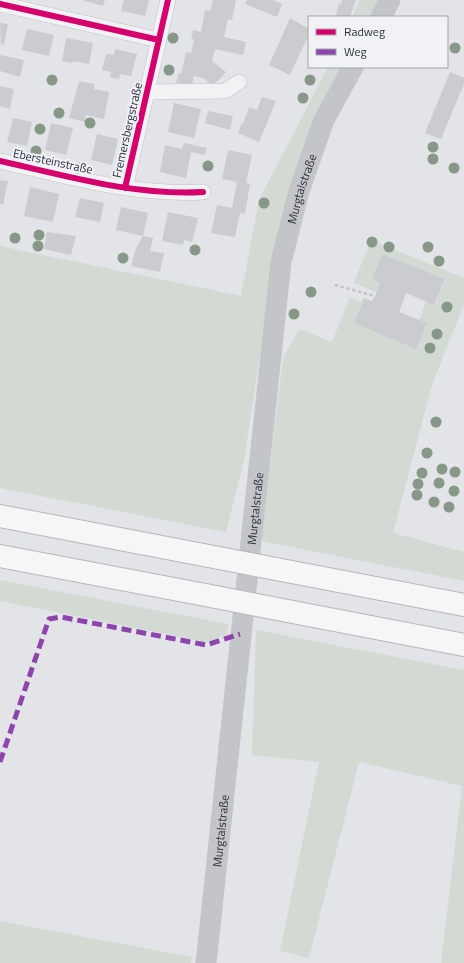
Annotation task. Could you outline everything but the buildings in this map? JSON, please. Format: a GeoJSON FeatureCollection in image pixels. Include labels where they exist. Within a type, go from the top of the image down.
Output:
{"type":"FeatureCollection","features":[{"type":"Feature","properties":{"kind":"highway"},"geometry":{"type":"LineString","coordinates":[[0,516],[464,605]]}},
{"type":"Feature","properties":{"kind":"highway"},"geometry":{"type":"LineString","coordinates":[[0,556],[464,645]]}},
{"type":"Feature","properties":{"kind":"main road"},"geometry":{"type":"LineString","coordinates":[[382,16],[390,0]]}},
{"type":"Feature","properties":{"kind":"main road","name":"Murgtalstraße"},"geometry":{"type":"LineString","coordinates":[[206,963],[281,262],[299,191],[324,120],[352,68]]}},
{"type":"Feature","properties":{"kind":"street","name":"Fremersbergstraße"},"geometry":{"type":"LineString","coordinates":[[168,0],[125,188],[166,193],[203,192]]}},
{"type":"Feature","properties":{"kind":"street"},"geometry":{"type":"LineString","coordinates":[[0,4],[159,40]]}},
{"type":"Feature","properties":{"kind":"street","name":"Fremersbergstraße"},"geometry":{"type":"LineString","coordinates":[[147,92],[225,91],[239,82]]}},
{"type":"Feature","properties":{"kind":"street","name":"Ebersteinstraße"},"geometry":{"type":"LineString","coordinates":[[0,161],[125,188]]}},
{"type":"Feature","properties":{"kind":"path"},"geometry":{"type":"LineString","coordinates":[[336,285],[375,296]]}},
{"type":"Feature","properties":{"kind":"shaded area"},"geometry":{"type":"Polygon","coordinates":[[[359,0],[383,0],[374,16],[353,16],[359,0]]]}},
{"type":"Feature","properties":{"kind":"shaded area"},"geometry":{"type":"Polygon","coordinates":[[[327,68],[345,68],[268,303],[244,460],[226,532],[0,488],[0,246],[241,296],[259,200],[327,68]]]}},
{"type":"Feature","properties":{"kind":"shaded area"},"geometry":{"type":"Polygon","coordinates":[[[371,240],[464,278],[464,304],[432,385],[393,533],[464,552],[464,581],[261,541],[283,358],[299,329],[332,342],[350,297],[362,302],[354,323],[416,348],[427,324],[419,321],[426,301],[435,305],[445,280],[382,254],[372,279],[380,283],[376,292],[354,283],[371,240]]]}},
{"type":"Feature","properties":{"kind":"shaded area"},"geometry":{"type":"Polygon","coordinates":[[[0,580],[228,624],[227,634],[207,642],[0,601],[0,580]]]}},
{"type":"Feature","properties":{"kind":"shaded area"},"geometry":{"type":"Polygon","coordinates":[[[256,630],[464,670],[464,963],[441,963],[462,786],[359,762],[309,958],[280,951],[319,762],[252,755],[256,630]]]}},
{"type":"Feature","properties":{"kind":"shaded area"},"geometry":{"type":"Polygon","coordinates":[[[0,921],[192,957],[191,963],[0,963],[0,921]]]}},
{"type":"Feature","properties":{"kind":"marked path"},"geometry":{"type":"LineString","coordinates":[[0,762],[49,619],[61,617],[206,645],[240,634]]}},
{"type":"Feature","properties":{"kind":"cycle path"},"geometry":{"type":"LineString","coordinates":[[125,188],[168,0]]}},
{"type":"Feature","properties":{"kind":"cycle path"},"geometry":{"type":"LineString","coordinates":[[0,4],[159,40]]}},
{"type":"Feature","properties":{"kind":"cycle path"},"geometry":{"type":"LineString","coordinates":[[0,161],[101,184],[126,188],[152,191],[203,192]]}}]}
